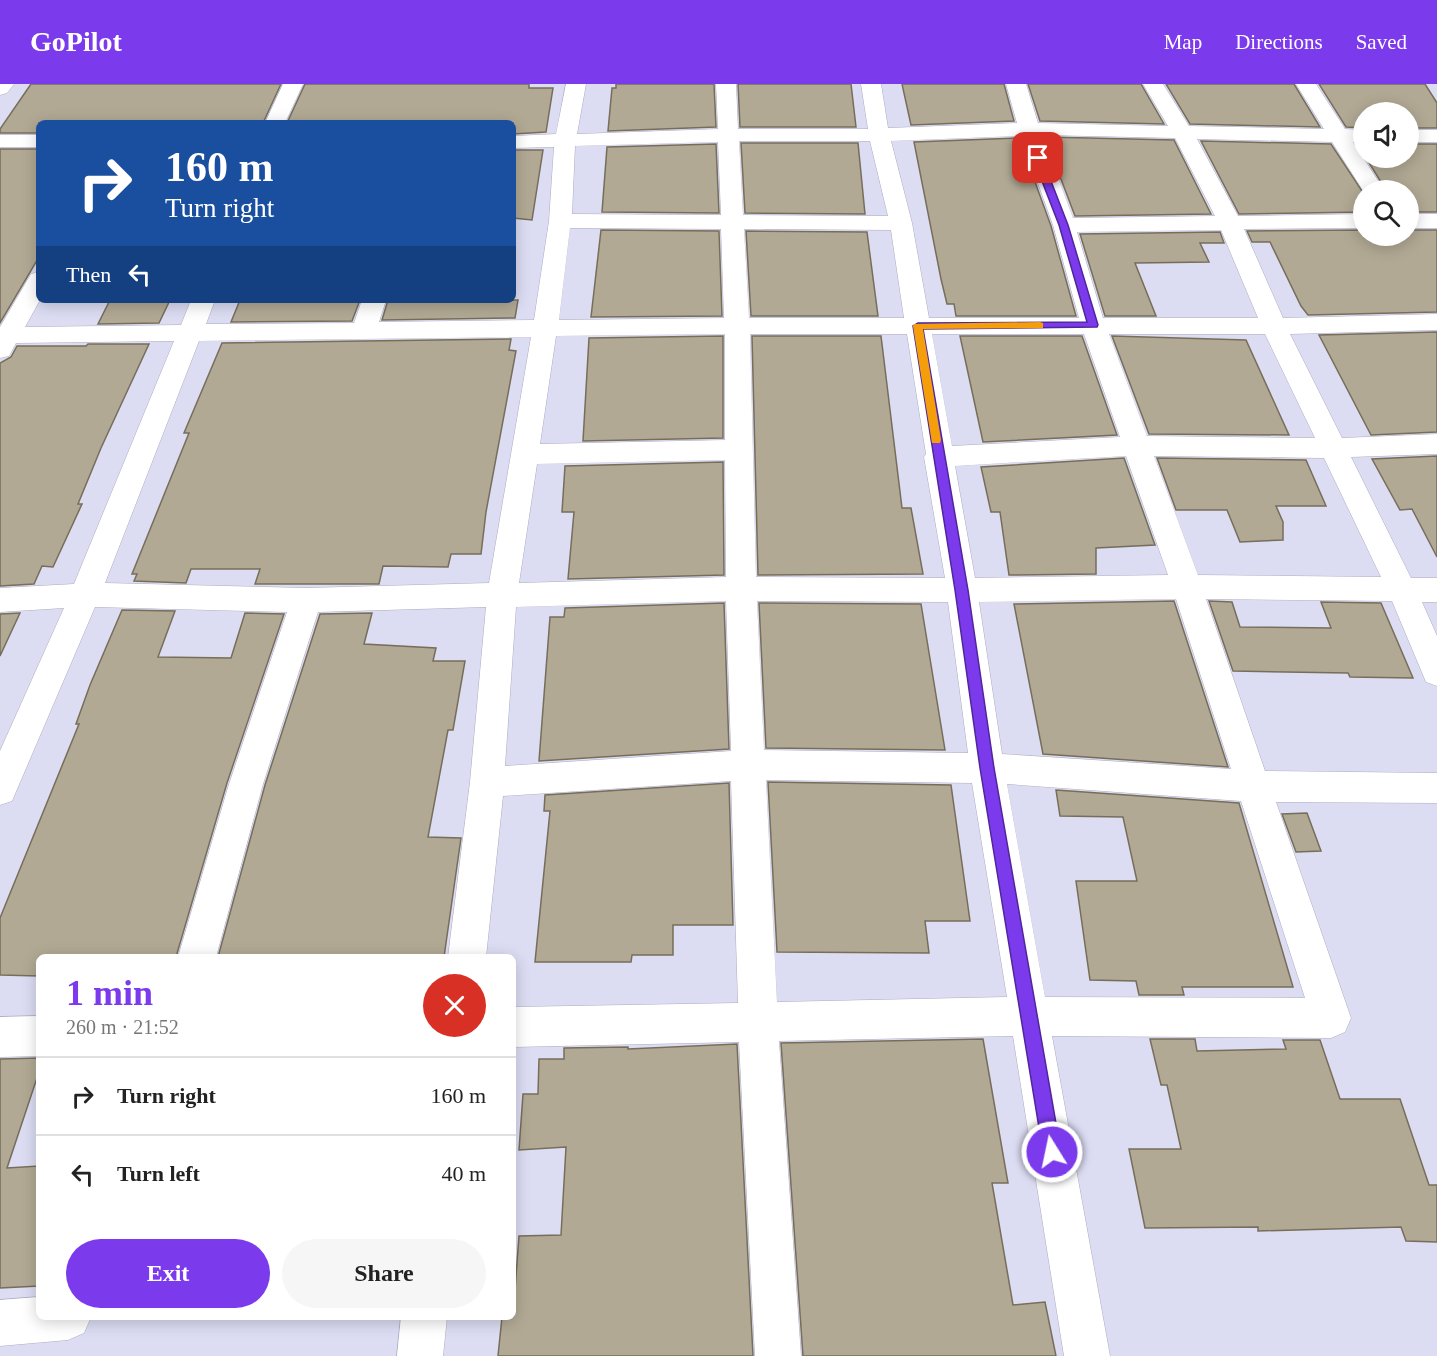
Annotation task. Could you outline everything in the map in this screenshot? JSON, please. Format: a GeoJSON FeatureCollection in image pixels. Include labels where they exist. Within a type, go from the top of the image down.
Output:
{"type":"FeatureCollection","features":[{"type":"Feature","properties":{"kind":"street"},"geometry":{"type":"LineString","coordinates":[[0,89],[4,84]]}},
{"type":"Feature","properties":{"kind":"street"},"geometry":{"type":"LineString","coordinates":[[276,120],[293,84]]}},
{"type":"Feature","properties":{"kind":"street"},"geometry":{"type":"LineString","coordinates":[[467,954],[487,782],[502,596],[545,329],[560,221],[565,141],[576,84]]}},
{"type":"Feature","properties":{"kind":"street"},"geometry":{"type":"LineString","coordinates":[[726,84],[737,326],[741,589],[758,1022],[778,1356]]}},
{"type":"Feature","properties":{"kind":"street"},"geometry":{"type":"LineString","coordinates":[[870,84],[879,135],[901,224],[938,457],[962,590],[987,768],[1087,1356]]}},
{"type":"Feature","properties":{"kind":"street"},"geometry":{"type":"LineString","coordinates":[[516,1027],[1029,1016],[1331,1018],[1188,587],[1093,325],[1064,225],[1038,158],[1016,84]]}},
{"type":"Feature","properties":{"kind":"street"},"geometry":{"type":"LineString","coordinates":[[1153,84],[1183,133],[1230,223],[1274,326],[1402,590],[1437,673]]}},
{"type":"Feature","properties":{"kind":"street"},"geometry":{"type":"LineString","coordinates":[[1306,84],[1367,180]]}},
{"type":"Feature","properties":{"kind":"street"},"geometry":{"type":"LineString","coordinates":[[516,142],[728,135],[879,135],[1031,129],[1353,136]]}},
{"type":"Feature","properties":{"kind":"street"},"geometry":{"type":"LineString","coordinates":[[1419,136],[1437,136]]}},
{"type":"Feature","properties":{"kind":"street"},"geometry":{"type":"LineString","coordinates":[[0,141],[36,141]]}},
{"type":"Feature","properties":{"kind":"street"},"geometry":{"type":"LineString","coordinates":[[560,221],[901,224]]}},
{"type":"Feature","properties":{"kind":"street"},"geometry":{"type":"LineString","coordinates":[[1064,225],[1353,221]]}},
{"type":"Feature","properties":{"kind":"street"},"geometry":{"type":"LineString","coordinates":[[1419,221],[1437,221]]}},
{"type":"Feature","properties":{"kind":"street"},"geometry":{"type":"LineString","coordinates":[[3,340],[36,284]]}},
{"type":"Feature","properties":{"kind":"street"},"geometry":{"type":"LineString","coordinates":[[0,790],[85,595],[202,303]]}},
{"type":"Feature","properties":{"kind":"street"},"geometry":{"type":"LineString","coordinates":[[364,332],[373,303]]}},
{"type":"Feature","properties":{"kind":"street"},"geometry":{"type":"LineString","coordinates":[[3,340],[191,333],[737,326],[1274,326],[1437,322]]}},
{"type":"Feature","properties":{"kind":"street"},"geometry":{"type":"LineString","coordinates":[[938,457],[1138,446],[1334,448],[1437,444]]}},
{"type":"Feature","properties":{"kind":"street"},"geometry":{"type":"LineString","coordinates":[[525,454],[738,450]]}},
{"type":"Feature","properties":{"kind":"street"},"geometry":{"type":"LineString","coordinates":[[0,600],[85,595],[306,600],[741,589],[962,590],[1188,587],[1437,590]]}},
{"type":"Feature","properties":{"kind":"street"},"geometry":{"type":"LineString","coordinates":[[198,954],[246,784],[306,600]]}},
{"type":"Feature","properties":{"kind":"street"},"geometry":{"type":"LineString","coordinates":[[487,782],[749,765],[987,768],[1253,786],[1437,788]]}},
{"type":"Feature","properties":{"kind":"street"},"geometry":{"type":"LineString","coordinates":[[0,1037],[36,1036]]}},
{"type":"Feature","properties":{"kind":"street"},"geometry":{"type":"LineString","coordinates":[[0,1323],[36,1320]]}},
{"type":"Feature","properties":{"kind":"street"},"geometry":{"type":"LineString","coordinates":[[420,1356],[424,1320]]}},
{"type":"Feature","properties":{"kind":"building"},"geometry":{"type":"Polygon","coordinates":[[[31,84],[281,84],[264,120],[36,120],[36,133],[0,133],[0,129],[31,84]]]}},
{"type":"Feature","properties":{"kind":"building"},"geometry":{"type":"Polygon","coordinates":[[[305,84],[529,84],[529,88],[553,88],[546,132],[516,134],[516,120],[288,120],[305,84]]]}},
{"type":"Feature","properties":{"kind":"building"},"geometry":{"type":"Polygon","coordinates":[[[616,84],[714,84],[716,127],[608,131],[612,88],[616,88],[616,84]]]}},
{"type":"Feature","properties":{"kind":"building"},"geometry":{"type":"Polygon","coordinates":[[[738,84],[851,84],[856,127],[740,127],[738,84]]]}},
{"type":"Feature","properties":{"kind":"building"},"geometry":{"type":"Polygon","coordinates":[[[902,84],[1004,84],[1014,121],[911,125],[902,84]]]}},
{"type":"Feature","properties":{"kind":"building"},"geometry":{"type":"Polygon","coordinates":[[[1028,84],[1141,84],[1164,124],[1040,121],[1028,84]]]}},
{"type":"Feature","properties":{"kind":"building"},"geometry":{"type":"Polygon","coordinates":[[[1166,84],[1294,84],[1320,127],[1190,124],[1166,84]]]}},
{"type":"Feature","properties":{"kind":"building"},"geometry":{"type":"Polygon","coordinates":[[[1319,84],[1425,84],[1437,103],[1437,128],[1419,128],[1419,102],[1353,102],[1353,127],[1346,127],[1319,84]]]}},
{"type":"Feature","properties":{"kind":"building"},"geometry":{"type":"Polygon","coordinates":[[[1045,137],[1174,140],[1211,214],[1075,216],[1045,137]]]}},
{"type":"Feature","properties":{"kind":"building"},"geometry":{"type":"Polygon","coordinates":[[[1019,138],[1051,226],[1076,316],[956,316],[954,304],[947,304],[914,142],[1019,138]]]}},
{"type":"Feature","properties":{"kind":"building"},"geometry":{"type":"Polygon","coordinates":[[[1201,141],[1331,144],[1355,180],[1353,212],[1239,214],[1201,141]]]}},
{"type":"Feature","properties":{"kind":"building"},"geometry":{"type":"Polygon","coordinates":[[[741,143],[858,143],[865,214],[745,213],[741,143]]]}},
{"type":"Feature","properties":{"kind":"building"},"geometry":{"type":"Polygon","coordinates":[[[716,144],[719,213],[602,212],[607,147],[716,144]]]}},
{"type":"Feature","properties":{"kind":"building"},"geometry":{"type":"Polygon","coordinates":[[[1419,144],[1437,144],[1437,212],[1419,212],[1419,180],[1380,180],[1372,168],[1419,168],[1419,144]]]}},
{"type":"Feature","properties":{"kind":"building"},"geometry":{"type":"Polygon","coordinates":[[[0,149],[36,149],[36,262],[0,323],[0,149]]]}},
{"type":"Feature","properties":{"kind":"building"},"geometry":{"type":"Polygon","coordinates":[[[516,150],[543,150],[532,220],[516,218],[516,150]]]}},
{"type":"Feature","properties":{"kind":"building"},"geometry":{"type":"Polygon","coordinates":[[[601,230],[719,231],[722,316],[591,317],[601,230]]]}},
{"type":"Feature","properties":{"kind":"building"},"geometry":{"type":"Polygon","coordinates":[[[1353,230],[1353,246],[1419,246],[1419,230],[1437,230],[1437,312],[1308,315],[1301,306],[1270,242],[1252,242],[1247,231],[1353,230]]]}},
{"type":"Feature","properties":{"kind":"building"},"geometry":{"type":"Polygon","coordinates":[[[746,231],[867,232],[878,316],[751,316],[746,231]]]}},
{"type":"Feature","properties":{"kind":"building"},"geometry":{"type":"Polygon","coordinates":[[[1220,232],[1224,243],[1200,243],[1209,262],[1135,263],[1156,316],[1105,316],[1080,234],[1220,232]]]}},
{"type":"Feature","properties":{"kind":"building"},"geometry":{"type":"Polygon","coordinates":[[[518,300],[515,318],[382,320],[387,303],[516,303],[518,300]]]}},
{"type":"Feature","properties":{"kind":"building"},"geometry":{"type":"Polygon","coordinates":[[[108,303],[169,303],[159,323],[98,324],[108,303]]]}},
{"type":"Feature","properties":{"kind":"building"},"geometry":{"type":"Polygon","coordinates":[[[239,303],[359,303],[352,321],[231,322],[239,303]]]}},
{"type":"Feature","properties":{"kind":"building"},"geometry":{"type":"Polygon","coordinates":[[[1437,332],[1437,432],[1371,435],[1319,335],[1437,332]]]}},
{"type":"Feature","properties":{"kind":"building"},"geometry":{"type":"Polygon","coordinates":[[[723,336],[723,438],[583,441],[589,338],[723,336]]]}},
{"type":"Feature","properties":{"kind":"building"},"geometry":{"type":"Polygon","coordinates":[[[752,336],[881,336],[902,508],[911,508],[923,574],[758,575],[752,336]]]}},
{"type":"Feature","properties":{"kind":"building"},"geometry":{"type":"Polygon","coordinates":[[[960,336],[1082,336],[1117,435],[983,442],[960,336]]]}},
{"type":"Feature","properties":{"kind":"building"},"geometry":{"type":"Polygon","coordinates":[[[1112,336],[1246,340],[1289,435],[1149,434],[1112,336]]]}},
{"type":"Feature","properties":{"kind":"building"},"geometry":{"type":"Polygon","coordinates":[[[511,339],[509,350],[516,351],[486,512],[481,554],[451,554],[448,567],[383,566],[379,584],[255,584],[260,569],[191,569],[186,583],[134,581],[137,574],[132,574],[189,433],[184,433],[222,343],[511,339]]]}},
{"type":"Feature","properties":{"kind":"building"},"geometry":{"type":"Polygon","coordinates":[[[88,344],[149,344],[101,448],[78,504],[82,504],[53,567],[42,566],[34,584],[0,586],[0,363],[11,357],[17,346],[86,346],[88,344]]]}},
{"type":"Feature","properties":{"kind":"building"},"geometry":{"type":"Polygon","coordinates":[[[1437,456],[1437,557],[1412,509],[1400,510],[1372,459],[1437,456]]]}},
{"type":"Feature","properties":{"kind":"building"},"geometry":{"type":"Polygon","coordinates":[[[1124,458],[1155,545],[1096,548],[1096,574],[1009,575],[1000,512],[991,512],[981,467],[1124,458]]]}},
{"type":"Feature","properties":{"kind":"building"},"geometry":{"type":"Polygon","coordinates":[[[1157,458],[1306,460],[1326,506],[1276,506],[1283,522],[1283,540],[1240,542],[1227,510],[1176,510],[1157,458]]]}},
{"type":"Feature","properties":{"kind":"building"},"geometry":{"type":"Polygon","coordinates":[[[723,462],[724,575],[568,579],[574,512],[562,512],[565,466],[723,462]]]}},
{"type":"Feature","properties":{"kind":"building"},"geometry":{"type":"Polygon","coordinates":[[[1174,601],[1228,767],[1043,754],[1014,604],[1174,601]]]}},
{"type":"Feature","properties":{"kind":"building"},"geometry":{"type":"Polygon","coordinates":[[[1209,601],[1232,602],[1240,627],[1331,628],[1321,602],[1381,603],[1413,678],[1350,677],[1348,673],[1233,671],[1209,601]]]}},
{"type":"Feature","properties":{"kind":"building"},"geometry":{"type":"Polygon","coordinates":[[[724,603],[729,749],[539,761],[550,617],[564,617],[565,608],[724,603]]]}},
{"type":"Feature","properties":{"kind":"building"},"geometry":{"type":"Polygon","coordinates":[[[759,603],[921,604],[945,750],[766,748],[759,603]]]}},
{"type":"Feature","properties":{"kind":"building"},"geometry":{"type":"Polygon","coordinates":[[[122,610],[175,611],[158,657],[231,658],[245,613],[284,614],[227,783],[177,954],[36,954],[36,976],[0,975],[0,918],[79,724],[76,724],[122,610]]]}},
{"type":"Feature","properties":{"kind":"building"},"geometry":{"type":"Polygon","coordinates":[[[20,613],[0,656],[0,614],[20,613]]]}},
{"type":"Feature","properties":{"kind":"building"},"geometry":{"type":"Polygon","coordinates":[[[372,613],[364,644],[436,648],[433,661],[465,661],[453,730],[448,730],[428,837],[461,838],[444,954],[219,954],[265,785],[320,614],[372,613]]]}},
{"type":"Feature","properties":{"kind":"building"},"geometry":{"type":"Polygon","coordinates":[[[768,782],[951,785],[970,921],[925,921],[929,953],[777,952],[768,782]]]}},
{"type":"Feature","properties":{"kind":"building"},"geometry":{"type":"Polygon","coordinates":[[[729,783],[733,925],[673,925],[673,955],[632,955],[631,962],[535,962],[550,811],[544,811],[545,795],[729,783]]]}},
{"type":"Feature","properties":{"kind":"building"},"geometry":{"type":"Polygon","coordinates":[[[1056,790],[1239,803],[1293,987],[1182,987],[1184,995],[1139,995],[1136,981],[1090,980],[1076,881],[1137,881],[1123,817],[1060,816],[1056,790]]]}},
{"type":"Feature","properties":{"kind":"building"},"geometry":{"type":"Polygon","coordinates":[[[1307,813],[1321,851],[1296,852],[1282,814],[1307,813]]]}},
{"type":"Feature","properties":{"kind":"building"},"geometry":{"type":"Polygon","coordinates":[[[983,1039],[1008,1183],[992,1183],[1013,1305],[1045,1302],[1056,1356],[803,1356],[781,1043],[983,1039]]]}},
{"type":"Feature","properties":{"kind":"building"},"geometry":{"type":"Polygon","coordinates":[[[1150,1039],[1195,1039],[1197,1051],[1286,1049],[1283,1040],[1320,1040],[1340,1099],[1400,1099],[1429,1185],[1437,1185],[1437,1242],[1406,1241],[1401,1227],[1258,1231],[1258,1227],[1145,1228],[1129,1149],[1181,1149],[1167,1085],[1161,1085],[1150,1039]]]}},
{"type":"Feature","properties":{"kind":"building"},"geometry":{"type":"Polygon","coordinates":[[[737,1044],[753,1356],[498,1356],[502,1320],[516,1320],[519,1236],[561,1235],[566,1147],[519,1150],[523,1094],[538,1094],[539,1059],[564,1059],[564,1048],[628,1047],[628,1049],[737,1044]]]}},
{"type":"Feature","properties":{"kind":"building"},"geometry":{"type":"Polygon","coordinates":[[[36,1058],[36,1081],[7,1168],[36,1166],[36,1286],[0,1288],[0,1059],[36,1058]]]}},
{"type":"Feature","properties":{"kind":"slow traffic"},"geometry":{"type":"LineString","coordinates":[[936,440],[918,326],[1040,325]]}},
{"type":"Feature","properties":{"kind":"route"},"geometry":{"type":"LineString","coordinates":[[1038,158],[1064,225],[1093,325],[918,326],[938,457],[962,590],[987,768],[1052,1152]]}}]}
